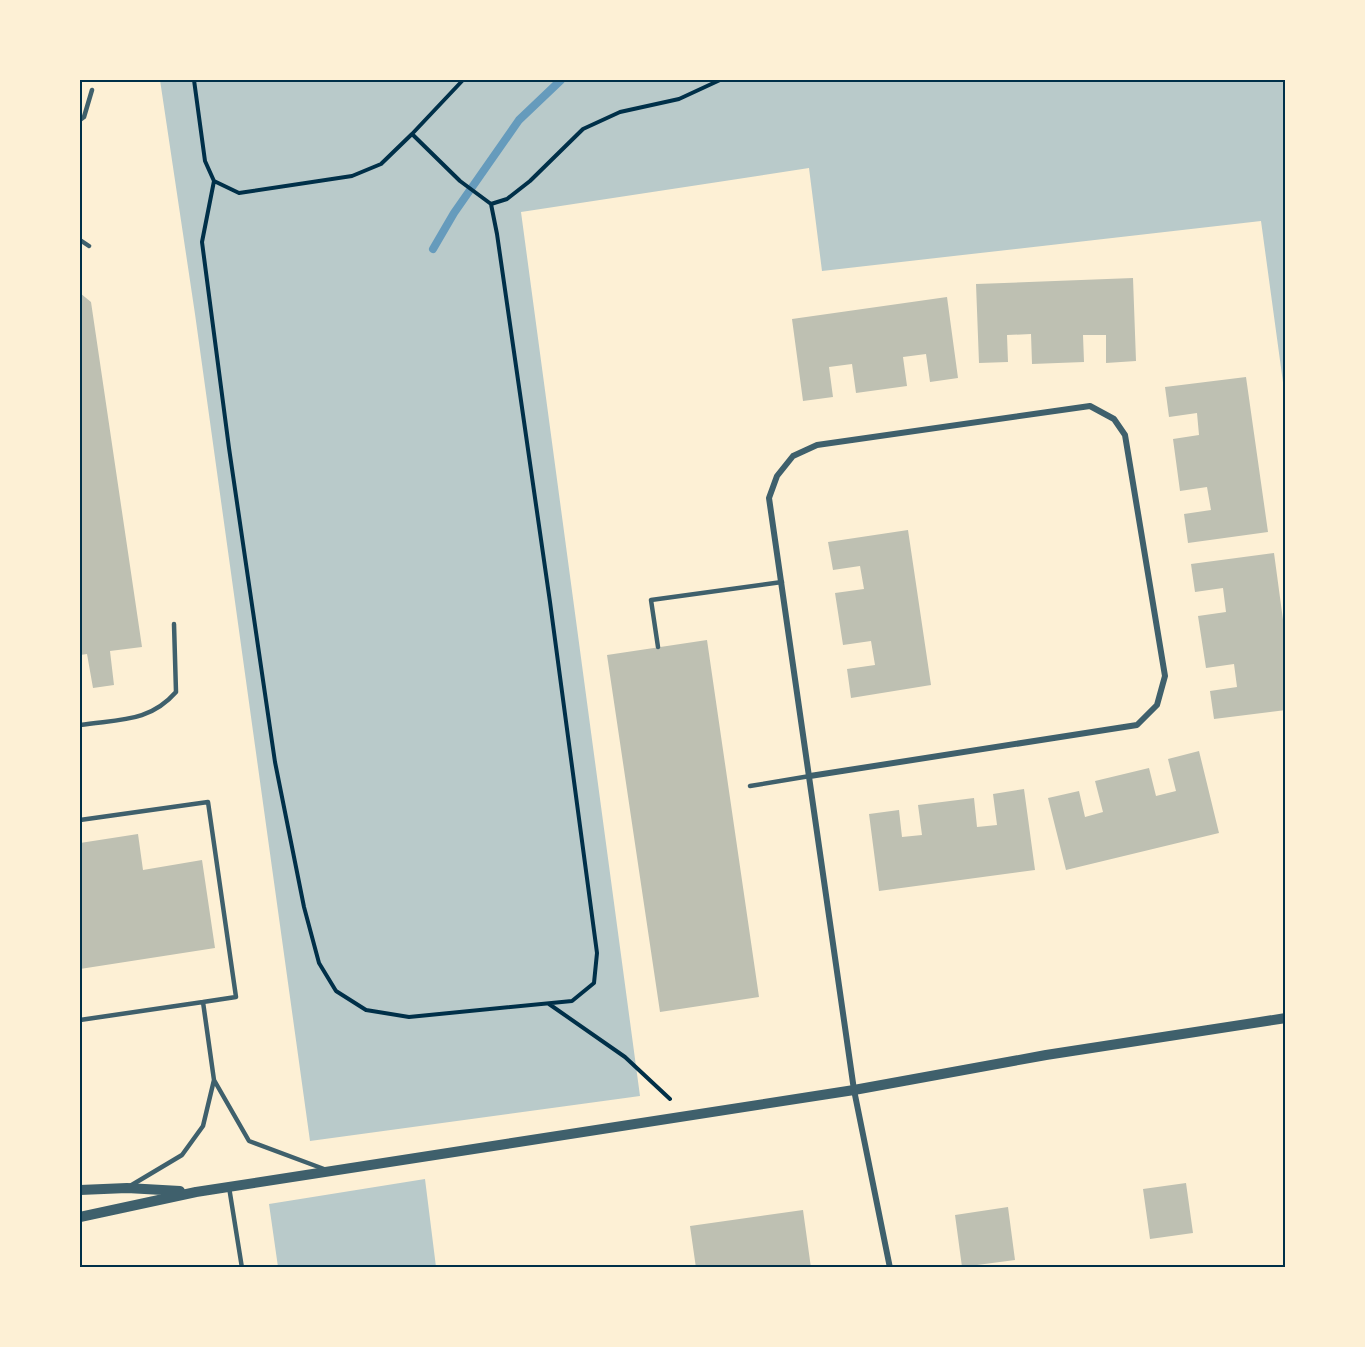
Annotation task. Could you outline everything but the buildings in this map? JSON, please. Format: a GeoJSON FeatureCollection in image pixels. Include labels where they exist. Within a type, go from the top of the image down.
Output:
{"type":"FeatureCollection","features":[{"type":"Feature","properties":{"kind":"street"},"geometry":{"type":"LineString","coordinates":[[810,776],[1137,725],[1157,705],[1165,676],[1125,435],[1114,419],[1090,406],[817,445],[794,456],[777,476],[769,498],[854,1090],[890,1268]]}},
{"type":"Feature","properties":{"kind":"street"},"geometry":{"type":"LineString","coordinates":[[80,1217],[196,1192],[854,1090],[1046,1054],[1286,1018]]}},
{"type":"Feature","properties":{"kind":"street"},"geometry":{"type":"LineString","coordinates":[[80,1190],[127,1188],[196,1192]]}},
{"type":"Feature","properties":{"kind":"lane"},"geometry":{"type":"LineString","coordinates":[[80,120],[84,117],[92,90]]}},
{"type":"Feature","properties":{"kind":"lane"},"geometry":{"type":"LineString","coordinates":[[80,240],[89,246]]}},
{"type":"Feature","properties":{"kind":"lane"},"geometry":{"type":"LineString","coordinates":[[658,647],[651,600],[782,582]]}},
{"type":"Feature","properties":{"kind":"lane"},"geometry":{"type":"LineString","coordinates":[[80,725],[145,716],[165,705],[176,692],[174,624]]}},
{"type":"Feature","properties":{"kind":"lane"},"geometry":{"type":"LineString","coordinates":[[750,786],[810,776]]}},
{"type":"Feature","properties":{"kind":"lane"},"geometry":{"type":"LineString","coordinates":[[80,820],[208,802],[236,996],[80,1020]]}},
{"type":"Feature","properties":{"kind":"lane"},"geometry":{"type":"LineString","coordinates":[[203,1002],[214,1080],[249,1142],[329,1171]]}},
{"type":"Feature","properties":{"kind":"lane"},"geometry":{"type":"LineString","coordinates":[[127,1188],[182,1155],[203,1126],[214,1080]]}},
{"type":"Feature","properties":{"kind":"lane"},"geometry":{"type":"LineString","coordinates":[[230,1187],[242,1268]]}},
{"type":"Feature","properties":{"kind":"path"},"geometry":{"type":"LineString","coordinates":[[194,80],[205,161],[214,181],[202,242],[229,448],[275,762],[304,907],[319,963],[336,991],[366,1010],[409,1017],[572,1001],[594,983],[597,953],[550,602],[497,234],[490,204],[460,181],[412,134]]}},
{"type":"Feature","properties":{"kind":"path"},"geometry":{"type":"LineString","coordinates":[[214,181],[238,193],[352,176],[381,164],[463,80]]}},
{"type":"Feature","properties":{"kind":"path"},"geometry":{"type":"LineString","coordinates":[[490,204],[507,199],[515,193],[583,129],[620,112],[679,99],[720,80]]}},
{"type":"Feature","properties":{"kind":"path"},"geometry":{"type":"LineString","coordinates":[[548,1004],[625,1057],[688,1116]]}},
{"type":"Feature","properties":{"kind":"shaded area"},"geometry":{"type":"Polygon","coordinates":[[[160,80],[1285,80],[1285,397],[1261,221],[822,271],[809,168],[521,212],[640,1096],[310,1141],[195,314],[160,80]]]}},
{"type":"Feature","properties":{"kind":"shaded area"},"geometry":{"type":"Polygon","coordinates":[[[425,1179],[436,1267],[278,1267],[269,1204],[425,1179]]]}},
{"type":"Feature","properties":{"kind":"waterway"},"geometry":{"type":"LineString","coordinates":[[433,249],[454,213],[519,120],[561,80]]}}]}
